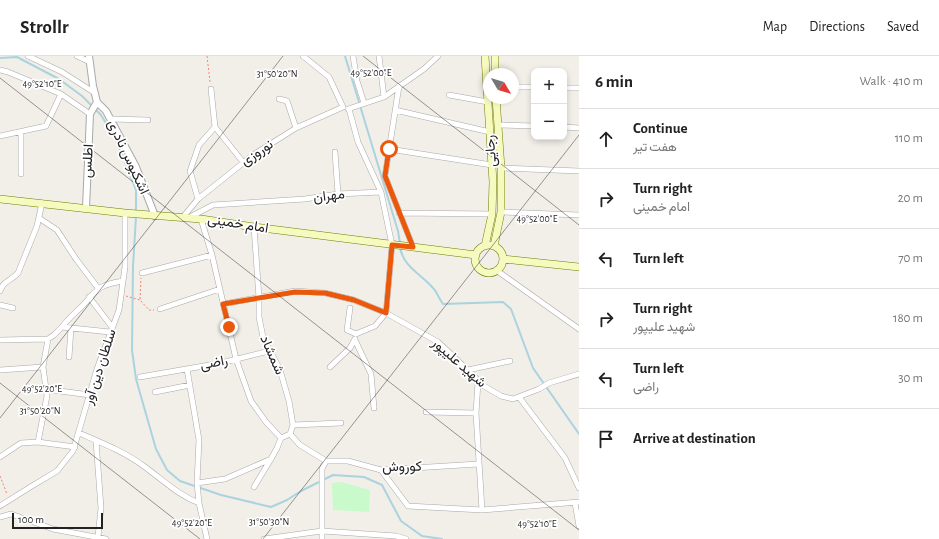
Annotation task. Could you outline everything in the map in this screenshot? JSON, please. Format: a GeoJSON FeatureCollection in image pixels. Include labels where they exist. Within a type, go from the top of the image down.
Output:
{"type":"FeatureCollection","features":[{"type":"Feature","properties":{"kind":"main road","name":"رجایی"},"geometry":{"type":"LineString","coordinates":[[485,56],[486,68]]}},
{"type":"Feature","properties":{"kind":"main road"},"geometry":{"type":"LineString","coordinates":[[495,56],[495,68]]}},
{"type":"Feature","properties":{"kind":"main road","name":"رجایی"},"geometry":{"type":"LineString","coordinates":[[485,246],[492,214],[493,182],[488,104]]}},
{"type":"Feature","properties":{"kind":"main road","name":"رجایی"},"geometry":{"type":"LineString","coordinates":[[494,246],[500,212],[502,168],[497,104]]}},
{"type":"Feature","properties":{"kind":"main road","name":"امام خمینی"},"geometry":{"type":"LineString","coordinates":[[0,199],[154,216],[186,217],[254,228],[476,255]]}},
{"type":"Feature","properties":{"kind":"main road"},"geometry":{"type":"LineString","coordinates":[[485,246],[494,246],[501,251],[503,259],[500,267],[496,270],[487,272],[479,268],[476,255],[478,250],[485,246]]}},
{"type":"Feature","properties":{"kind":"main road"},"geometry":{"type":"LineString","coordinates":[[503,259],[579,268]]}},
{"type":"Feature","properties":{"kind":"street"},"geometry":{"type":"LineString","coordinates":[[28,56],[62,72],[95,93]]}},
{"type":"Feature","properties":{"kind":"street"},"geometry":{"type":"LineString","coordinates":[[77,56],[90,59]]}},
{"type":"Feature","properties":{"kind":"street"},"geometry":{"type":"LineString","coordinates":[[303,56],[329,77],[343,107],[349,109],[384,97],[424,69],[437,56]]}},
{"type":"Feature","properties":{"kind":"street"},"geometry":{"type":"LineString","coordinates":[[353,56],[357,81],[364,103]]}},
{"type":"Feature","properties":{"kind":"street"},"geometry":{"type":"LineString","coordinates":[[379,56],[384,97]]}},
{"type":"Feature","properties":{"kind":"street","name":"اشکبوس نادری"},"geometry":{"type":"LineString","coordinates":[[90,59],[95,93],[98,102],[111,119],[136,167],[154,216]]}},
{"type":"Feature","properties":{"kind":"street"},"geometry":{"type":"LineString","coordinates":[[0,70],[61,94],[90,114],[98,102]]}},
{"type":"Feature","properties":{"kind":"street"},"geometry":{"type":"LineString","coordinates":[[399,86],[385,176],[413,247]]}},
{"type":"Feature","properties":{"kind":"street"},"geometry":{"type":"LineString","coordinates":[[519,87],[531,87]]}},
{"type":"Feature","properties":{"kind":"street"},"geometry":{"type":"LineString","coordinates":[[567,88],[579,88]]}},
{"type":"Feature","properties":{"kind":"street"},"geometry":{"type":"LineString","coordinates":[[211,89],[215,126],[243,162]]}},
{"type":"Feature","properties":{"kind":"street"},"geometry":{"type":"LineString","coordinates":[[0,136],[46,126],[61,94]]}},
{"type":"Feature","properties":{"kind":"street"},"geometry":{"type":"LineString","coordinates":[[449,95],[483,101]]}},
{"type":"Feature","properties":{"kind":"street"},"geometry":{"type":"LineString","coordinates":[[280,99],[287,101],[296,128]]}},
{"type":"Feature","properties":{"kind":"street","name":"نوروزی"},"geometry":{"type":"LineString","coordinates":[[186,217],[198,199],[243,162],[296,128],[343,107]]}},
{"type":"Feature","properties":{"kind":"street"},"geometry":{"type":"LineString","coordinates":[[349,109],[358,142],[381,192],[394,245],[386,313],[375,326],[356,334],[347,330],[350,308]]}},
{"type":"Feature","properties":{"kind":"street"},"geometry":{"type":"LineString","coordinates":[[395,110],[490,132]]}},
{"type":"Feature","properties":{"kind":"street","name":"اطلس"},"geometry":{"type":"LineString","coordinates":[[86,208],[90,114]]}},
{"type":"Feature","properties":{"kind":"street"},"geometry":{"type":"LineString","coordinates":[[111,119],[148,120]]}},
{"type":"Feature","properties":{"kind":"street"},"geometry":{"type":"LineString","coordinates":[[499,125],[531,126]]}},
{"type":"Feature","properties":{"kind":"street"},"geometry":{"type":"LineString","coordinates":[[198,199],[190,171],[199,146],[215,126]]}},
{"type":"Feature","properties":{"kind":"street"},"geometry":{"type":"LineString","coordinates":[[567,127],[579,128]]}},
{"type":"Feature","properties":{"kind":"street"},"geometry":{"type":"LineString","coordinates":[[21,132],[21,174]]}},
{"type":"Feature","properties":{"kind":"street"},"geometry":{"type":"LineString","coordinates":[[389,149],[492,165]]}},
{"type":"Feature","properties":{"kind":"street"},"geometry":{"type":"LineString","coordinates":[[335,152],[338,194]]}},
{"type":"Feature","properties":{"kind":"street"},"geometry":{"type":"LineString","coordinates":[[502,168],[579,171]]}},
{"type":"Feature","properties":{"kind":"street","name":"مهران"},"geometry":{"type":"LineString","coordinates":[[186,217],[213,205],[305,199],[338,194],[381,192]]}},
{"type":"Feature","properties":{"kind":"street"},"geometry":{"type":"LineString","coordinates":[[0,291],[3,284],[15,277],[18,273],[39,218],[42,203]]}},
{"type":"Feature","properties":{"kind":"street"},"geometry":{"type":"LineString","coordinates":[[399,212],[492,214]]}},
{"type":"Feature","properties":{"kind":"street"},"geometry":{"type":"LineString","coordinates":[[500,212],[579,215]]}},
{"type":"Feature","properties":{"kind":"street","name":"سلطان دین آور"},"geometry":{"type":"LineString","coordinates":[[0,506],[57,471],[73,451],[97,369],[119,310],[125,267],[128,213]]}},
{"type":"Feature","properties":{"kind":"street"},"geometry":{"type":"LineString","coordinates":[[39,218],[57,230],[76,259],[98,288]]}},
{"type":"Feature","properties":{"kind":"street","name":"راضی"},"geometry":{"type":"LineString","coordinates":[[202,219],[212,255],[236,359],[187,369],[199,440],[199,503],[207,539]]}},
{"type":"Feature","properties":{"kind":"street","name":"شمشاد"},"geometry":{"type":"LineString","coordinates":[[254,228],[259,317],[263,337],[280,370],[289,401],[293,425],[290,434]]}},
{"type":"Feature","properties":{"kind":"street"},"geometry":{"type":"LineString","coordinates":[[142,273],[212,255]]}},
{"type":"Feature","properties":{"kind":"street"},"geometry":{"type":"LineString","coordinates":[[496,270],[579,329]]}},
{"type":"Feature","properties":{"kind":"street"},"geometry":{"type":"LineString","coordinates":[[0,340],[48,339],[62,327],[70,316],[98,288],[109,283],[123,281]]}},
{"type":"Feature","properties":{"kind":"street"},"geometry":{"type":"LineString","coordinates":[[160,309],[220,290]]}},
{"type":"Feature","properties":{"kind":"street","name":"شهید علیپور"},"geometry":{"type":"LineString","coordinates":[[223,304],[295,292],[325,293],[354,300],[386,313],[438,342],[468,370],[478,382],[502,396],[513,399],[549,383],[579,374]]}},
{"type":"Feature","properties":{"kind":"street"},"geometry":{"type":"LineString","coordinates":[[89,297],[111,329]]}},
{"type":"Feature","properties":{"kind":"street"},"geometry":{"type":"LineString","coordinates":[[0,305],[13,308]]}},
{"type":"Feature","properties":{"kind":"street"},"geometry":{"type":"LineString","coordinates":[[62,327],[111,329]]}},
{"type":"Feature","properties":{"kind":"street"},"geometry":{"type":"LineString","coordinates":[[69,357],[71,328]]}},
{"type":"Feature","properties":{"kind":"street"},"geometry":{"type":"LineString","coordinates":[[330,367],[350,348],[355,340],[356,334]]}},
{"type":"Feature","properties":{"kind":"street"},"geometry":{"type":"LineString","coordinates":[[38,442],[47,396],[43,367],[48,339]]}},
{"type":"Feature","properties":{"kind":"street"},"geometry":{"type":"LineString","coordinates":[[355,340],[371,374],[374,408]]}},
{"type":"Feature","properties":{"kind":"street"},"geometry":{"type":"LineString","coordinates":[[269,351],[236,359],[252,401],[266,422],[282,438]]}},
{"type":"Feature","properties":{"kind":"street"},"geometry":{"type":"LineString","coordinates":[[468,370],[510,361]]}},
{"type":"Feature","properties":{"kind":"street"},"geometry":{"type":"LineString","coordinates":[[0,370],[43,367]]}},
{"type":"Feature","properties":{"kind":"street"},"geometry":{"type":"LineString","coordinates":[[140,377],[187,369]]}},
{"type":"Feature","properties":{"kind":"street"},"geometry":{"type":"LineString","coordinates":[[478,382],[476,413],[482,510]]}},
{"type":"Feature","properties":{"kind":"street"},"geometry":{"type":"LineString","coordinates":[[155,392],[190,385]]}},
{"type":"Feature","properties":{"kind":"street"},"geometry":{"type":"LineString","coordinates":[[46,389],[90,395]]}},
{"type":"Feature","properties":{"kind":"street"},"geometry":{"type":"LineString","coordinates":[[519,397],[565,458],[579,488]]}},
{"type":"Feature","properties":{"kind":"street"},"geometry":{"type":"LineString","coordinates":[[426,412],[476,413]]}},
{"type":"Feature","properties":{"kind":"street"},"geometry":{"type":"LineString","coordinates":[[293,425],[341,423]]}},
{"type":"Feature","properties":{"kind":"street"},"geometry":{"type":"LineString","coordinates":[[79,433],[96,440],[145,466],[165,483],[188,498],[199,503]]}},
{"type":"Feature","properties":{"kind":"street"},"geometry":{"type":"LineString","coordinates":[[254,487],[282,438],[290,434],[300,445],[326,461],[322,469],[322,539]]}},
{"type":"Feature","properties":{"kind":"street"},"geometry":{"type":"LineString","coordinates":[[96,440],[101,508],[98,537]]}},
{"type":"Feature","properties":{"kind":"street"},"geometry":{"type":"LineString","coordinates":[[0,457],[21,443],[38,442],[74,447]]}},
{"type":"Feature","properties":{"kind":"street"},"geometry":{"type":"LineString","coordinates":[[198,483],[225,479],[271,459]]}},
{"type":"Feature","properties":{"kind":"street","name":"کوروش"},"geometry":{"type":"LineString","coordinates":[[326,461],[348,461],[381,470],[478,464]]}},
{"type":"Feature","properties":{"kind":"street"},"geometry":{"type":"LineString","coordinates":[[381,470],[408,506],[482,510],[577,502],[579,526]]}},
{"type":"Feature","properties":{"kind":"street"},"geometry":{"type":"LineString","coordinates":[[0,517],[10,514],[53,529],[106,539]]}},
{"type":"Feature","properties":{"kind":"street"},"geometry":{"type":"LineString","coordinates":[[264,539],[322,531],[396,536],[406,539]]}},
{"type":"Feature","properties":{"kind":"path"},"geometry":{"type":"LineString","coordinates":[[207,56],[211,89]]}},
{"type":"Feature","properties":{"kind":"path"},"geometry":{"type":"LineString","coordinates":[[140,300],[142,273]]}},
{"type":"Feature","properties":{"kind":"path"},"geometry":{"type":"LineString","coordinates":[[121,295],[140,300],[149,310],[160,309]]}},
{"type":"Feature","properties":{"kind":"path"},"geometry":{"type":"LineString","coordinates":[[0,476],[9,500]]}},
{"type":"Feature","properties":{"kind":"green space"},"geometry":{"type":"Polygon","coordinates":[[[341,482],[370,490],[369,512],[333,510],[332,483],[341,482]]]}},
{"type":"Feature","properties":{"kind":"waterway"},"geometry":{"type":"LineString","coordinates":[[345,56],[398,231],[400,243]]}},
{"type":"Feature","properties":{"kind":"waterway"},"geometry":{"type":"LineString","coordinates":[[0,58],[17,57],[59,79],[82,96],[101,115],[116,140],[136,190],[136,212]]}},
{"type":"Feature","properties":{"kind":"waterway"},"geometry":{"type":"LineString","coordinates":[[136,217],[133,266],[132,350],[136,379],[156,449],[167,470],[180,481],[221,495],[271,507],[333,475],[364,477],[382,485],[401,521],[422,536],[442,539]]}},
{"type":"Feature","properties":{"kind":"waterway"},"geometry":{"type":"LineString","coordinates":[[400,247],[405,260],[413,270],[436,291],[443,304],[503,302],[511,309],[533,368],[579,434]]}},
{"type":"Feature","properties":{"kind":"route"},"geometry":{"type":"LineString","coordinates":[[229,327],[223,304],[295,292],[325,293],[354,300],[386,313],[390,282],[392,245],[413,247],[385,176],[389,149]]}}]}
